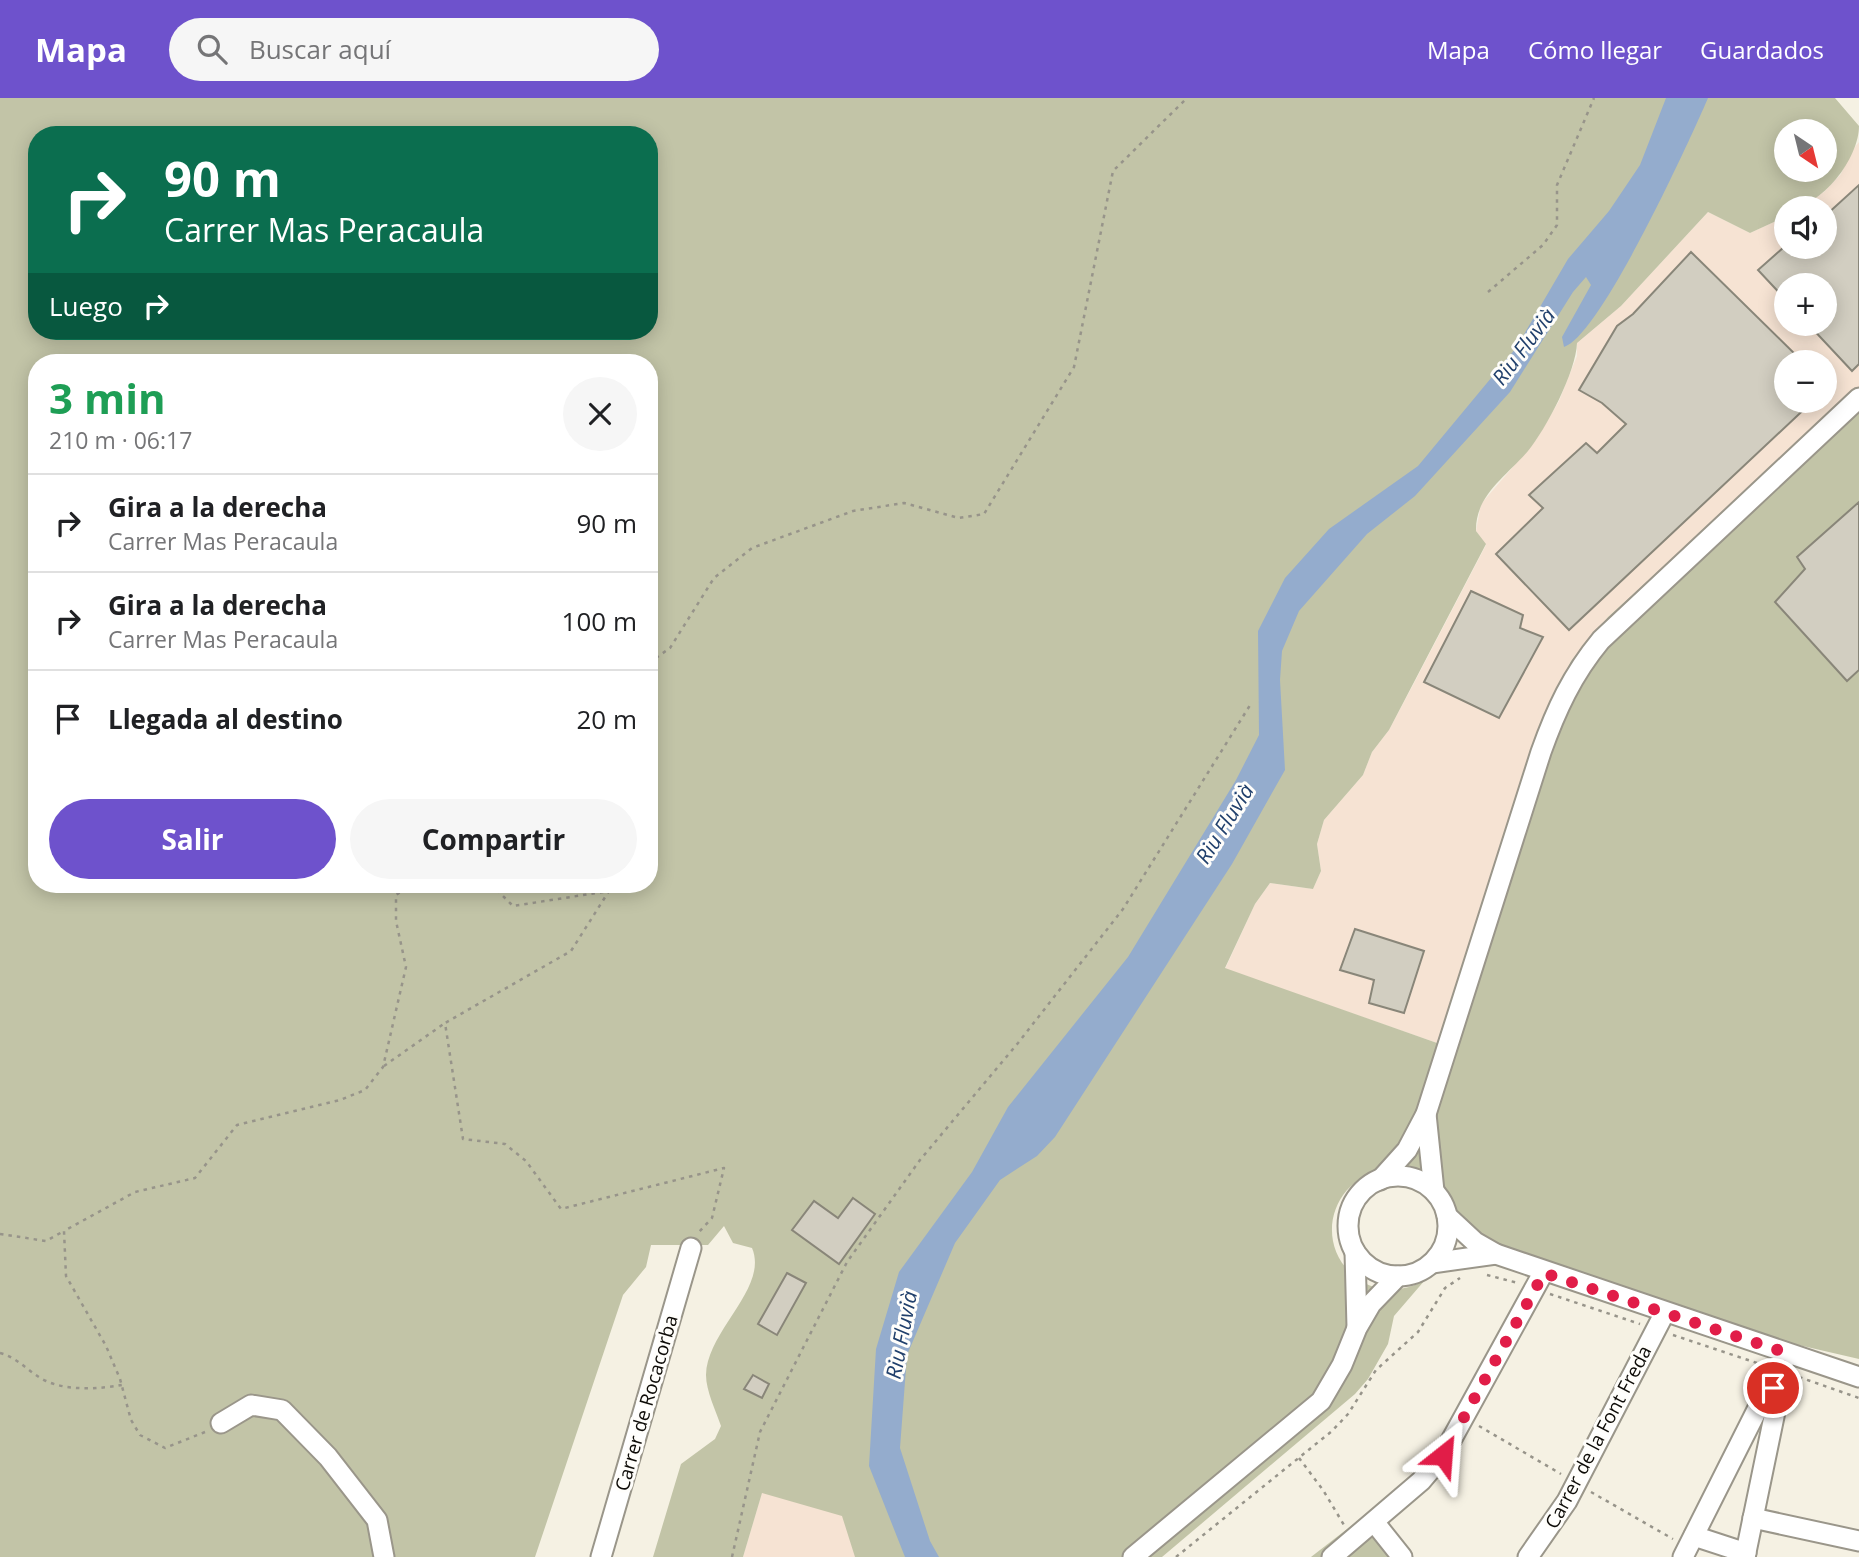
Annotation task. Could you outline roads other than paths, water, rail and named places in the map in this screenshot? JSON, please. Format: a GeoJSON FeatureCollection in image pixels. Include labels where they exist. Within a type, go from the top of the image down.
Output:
{"type":"FeatureCollection","features":[{"type":"Feature","properties":{"kind":"street"},"geometry":{"type":"LineString","coordinates":[[1357,1328],[1355,1252],[1348,1232],[1351,1210],[1362,1192],[1380,1180],[1407,1150],[1426,1115],[1541,752],[1557,708],[1575,674],[1601,640],[1859,398]]}},
{"type":"Feature","properties":{"kind":"street"},"geometry":{"type":"LineString","coordinates":[[1426,1115],[1434,1191],[1447,1216],[1475,1242],[1496,1254],[1544,1273],[1859,1377]]}},
{"type":"Feature","properties":{"kind":"street"},"geometry":{"type":"LineString","coordinates":[[1380,1180],[1391,1177],[1415,1179],[1434,1191]]}},
{"type":"Feature","properties":{"kind":"street"},"geometry":{"type":"LineString","coordinates":[[1355,1252],[1369,1267],[1398,1276],[1410,1275],[1432,1262],[1444,1246],[1447,1216]]}},
{"type":"Feature","properties":{"kind":"street","name":"Carrer de Rocacorba"},"geometry":{"type":"LineString","coordinates":[[601,1557],[691,1248]]}},
{"type":"Feature","properties":{"kind":"street"},"geometry":{"type":"LineString","coordinates":[[1432,1262],[1496,1254]]}},
{"type":"Feature","properties":{"kind":"street"},"geometry":{"type":"LineString","coordinates":[[1332,1557],[1421,1481],[1443,1455],[1544,1273]]}},
{"type":"Feature","properties":{"kind":"street"},"geometry":{"type":"LineString","coordinates":[[1133,1557],[1321,1401],[1342,1365],[1357,1328],[1371,1304],[1398,1276]]}},
{"type":"Feature","properties":{"kind":"street","name":"Carrer de la Font Freda"},"geometry":{"type":"LineString","coordinates":[[1528,1557],[1567,1501],[1664,1314]]}},
{"type":"Feature","properties":{"kind":"street"},"geometry":{"type":"LineString","coordinates":[[1694,1536],[1745,1555],[1782,1378],[1784,1352]]}},
{"type":"Feature","properties":{"kind":"street"},"geometry":{"type":"LineString","coordinates":[[1683,1557],[1763,1398],[1782,1378]]}},
{"type":"Feature","properties":{"kind":"street"},"geometry":{"type":"LineString","coordinates":[[220,1423],[251,1405],[282,1410],[328,1457],[377,1520],[384,1557]]}},
{"type":"Feature","properties":{"kind":"street"},"geometry":{"type":"LineString","coordinates":[[1753,1518],[1859,1541]]}},
{"type":"Feature","properties":{"kind":"street"},"geometry":{"type":"LineString","coordinates":[[1374,1523],[1402,1557]]}},
{"type":"Feature","properties":{"kind":"water","name":"Riu Fluvià"},"geometry":{"type":"Polygon","coordinates":[[[1666,98],[1708,98],[1643,234],[1600,309],[1580,335],[1564,347],[1562,337],[1591,285],[1586,277],[1573,292],[1510,392],[1415,496],[1367,534],[1299,611],[1282,651],[1280,680],[1285,770],[1232,864],[1055,1137],[1037,1156],[1000,1180],[955,1243],[907,1355],[900,1448],[930,1541],[939,1557],[905,1557],[869,1466],[876,1349],[899,1272],[972,1172],[1008,1107],[1128,957],[1236,780],[1259,735],[1258,631],[1285,578],[1329,529],[1418,466],[1516,348],[1568,259],[1609,211],[1640,165],[1666,98]]]}}]}
